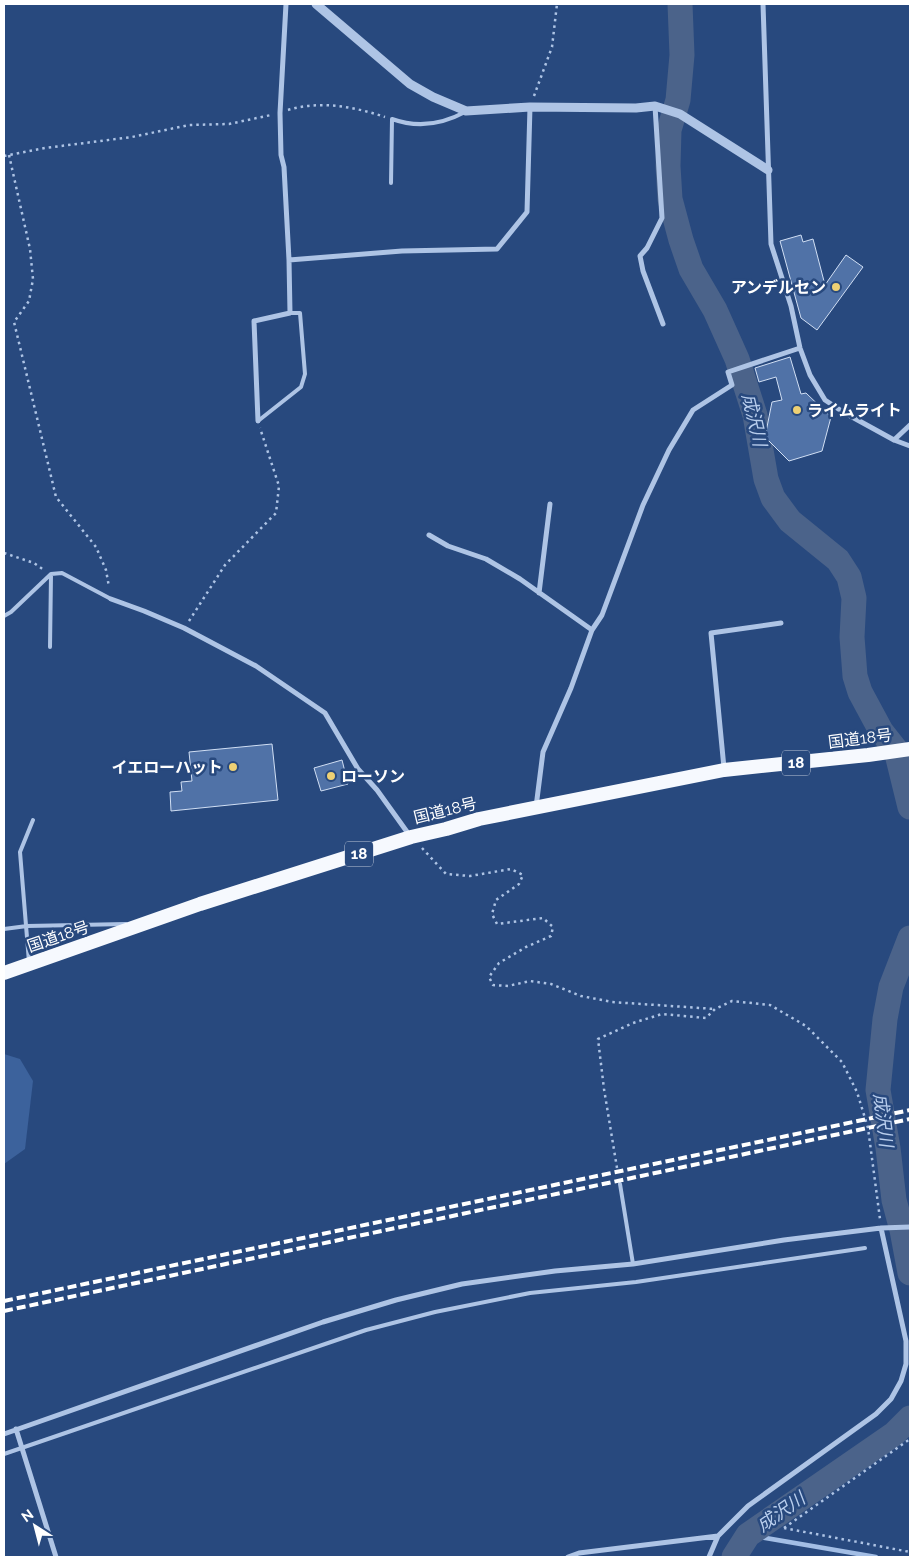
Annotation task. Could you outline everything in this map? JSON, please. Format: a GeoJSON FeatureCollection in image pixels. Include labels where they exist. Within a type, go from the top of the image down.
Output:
{"type":"FeatureCollection","features":[{"type":"Feature","properties":{"kind":"highway","name":"国道18号"},"geometry":{"type":"LineString","coordinates":[[4,973],[200,904],[411,836],[446,829],[480,819],[724,770],[868,756],[910,749]]}},
{"type":"Feature","properties":{"kind":"street"},"geometry":{"type":"LineString","coordinates":[[258,421],[254,321],[290,313],[289,260],[284,167],[281,155],[280,113],[286,4]]}},
{"type":"Feature","properties":{"kind":"street"},"geometry":{"type":"LineString","coordinates":[[316,4],[410,84],[433,97],[466,111],[530,107],[659,108],[680,114],[768,170]]}},
{"type":"Feature","properties":{"kind":"street"},"geometry":{"type":"LineString","coordinates":[[763,4],[771,244],[790,306],[800,348],[810,376],[826,400],[843,412],[894,440],[910,446]]}},
{"type":"Feature","properties":{"kind":"street"},"geometry":{"type":"LineString","coordinates":[[289,260],[402,251],[497,249],[527,212],[530,107]]}},
{"type":"Feature","properties":{"kind":"street"},"geometry":{"type":"LineString","coordinates":[[659,108],[662,218],[647,248],[640,256],[643,271],[663,324]]}},
{"type":"Feature","properties":{"kind":"street"},"geometry":{"type":"LineString","coordinates":[[536,808],[543,752],[571,688],[592,630],[602,615],[643,505],[669,450],[693,410],[732,385],[728,372],[800,348]]}},
{"type":"Feature","properties":{"kind":"street"},"geometry":{"type":"LineString","coordinates":[[894,440],[910,425]]}},
{"type":"Feature","properties":{"kind":"street"},"geometry":{"type":"LineString","coordinates":[[539,593],[550,504]]}},
{"type":"Feature","properties":{"kind":"street"},"geometry":{"type":"LineString","coordinates":[[429,535],[448,546],[486,559],[520,579],[592,630]]}},
{"type":"Feature","properties":{"kind":"street"},"geometry":{"type":"LineString","coordinates":[[110,599],[184,628],[256,666],[325,713],[358,769],[377,790],[411,836]]}},
{"type":"Feature","properties":{"kind":"street"},"geometry":{"type":"LineString","coordinates":[[724,770],[711,633],[782,623]]}},
{"type":"Feature","properties":{"kind":"street"},"geometry":{"type":"LineString","coordinates":[[4,1434],[323,1322],[396,1300],[462,1284],[555,1271],[633,1264],[784,1240],[881,1228],[910,1227]]}},
{"type":"Feature","properties":{"kind":"street"},"geometry":{"type":"LineString","coordinates":[[709,1557],[718,1536],[748,1506],[876,1414],[891,1399],[898,1387],[906,1364],[906,1341],[881,1228]]}},
{"type":"Feature","properties":{"kind":"street"},"geometry":{"type":"LineString","coordinates":[[16,1429],[56,1557]]}},
{"type":"Feature","properties":{"kind":"street"},"geometry":{"type":"LineString","coordinates":[[568,1557],[718,1536]]}},
{"type":"Feature","properties":{"kind":"lane"},"geometry":{"type":"LineString","coordinates":[[391,183],[392,119],[426,126],[449,121],[466,111]]}},
{"type":"Feature","properties":{"kind":"lane"},"geometry":{"type":"LineString","coordinates":[[258,421],[302,387],[305,374],[300,313],[290,313]]}},
{"type":"Feature","properties":{"kind":"lane"},"geometry":{"type":"LineString","coordinates":[[50,647],[51,574]]}},
{"type":"Feature","properties":{"kind":"lane"},"geometry":{"type":"LineString","coordinates":[[4,616],[11,612],[51,574],[62,574],[110,599]]}},
{"type":"Feature","properties":{"kind":"lane"},"geometry":{"type":"LineString","coordinates":[[29,964],[20,852],[33,820]]}},
{"type":"Feature","properties":{"kind":"lane"},"geometry":{"type":"LineString","coordinates":[[4,929],[27,926],[143,924]]}},
{"type":"Feature","properties":{"kind":"lane"},"geometry":{"type":"LineString","coordinates":[[620,1184],[633,1264]]}},
{"type":"Feature","properties":{"kind":"lane"},"geometry":{"type":"LineString","coordinates":[[4,1454],[366,1330],[436,1312],[530,1292],[636,1282],[865,1248]]}},
{"type":"Feature","properties":{"kind":"path"},"geometry":{"type":"LineString","coordinates":[[530,107],[552,47],[557,4]]}},
{"type":"Feature","properties":{"kind":"path"},"geometry":{"type":"LineString","coordinates":[[4,156],[45,148],[132,137],[189,125],[229,124],[280,113],[300,106],[334,105],[366,111],[392,119]]}},
{"type":"Feature","properties":{"kind":"path"},"geometry":{"type":"LineString","coordinates":[[9,155],[30,249],[33,279],[29,301],[14,322],[56,497],[96,547],[106,570],[110,599]]}},
{"type":"Feature","properties":{"kind":"path"},"geometry":{"type":"LineString","coordinates":[[184,628],[225,565],[276,513],[279,486],[258,421]]}},
{"type":"Feature","properties":{"kind":"path"},"geometry":{"type":"LineString","coordinates":[[4,553],[34,563],[51,574]]}},
{"type":"Feature","properties":{"kind":"path"},"geometry":{"type":"LineString","coordinates":[[411,836],[446,874],[470,876],[512,869],[523,875],[520,884],[496,900],[492,914],[497,924],[543,918],[553,927],[551,936],[526,947],[499,963],[489,977],[493,985],[508,986],[530,981],[551,984],[581,996],[612,1002],[715,1010]]}},
{"type":"Feature","properties":{"kind":"path"},"geometry":{"type":"LineString","coordinates":[[617,1168],[598,1039],[633,1023],[662,1014],[706,1018],[715,1010],[732,1001],[770,1006],[806,1026],[842,1062],[857,1092],[868,1128],[881,1228]]}},
{"type":"Feature","properties":{"kind":"path"},"geometry":{"type":"LineString","coordinates":[[910,1439],[784,1528],[910,1552]]}},
{"type":"Feature","properties":{"kind":"shaded area"},"geometry":{"type":"Polygon","coordinates":[[[4,1054],[20,1059],[33,1081],[25,1149],[4,1164],[4,1054]]]}},
{"type":"Feature","properties":{"kind":"building","name":"アンデルセン"},"geometry":{"type":"Polygon","coordinates":[[[801,235],[803,242],[813,239],[825,285],[846,255],[863,267],[817,330],[801,318],[780,241],[801,235]]]}},
{"type":"Feature","properties":{"kind":"building","name":"ライムライト"},"geometry":{"type":"Polygon","coordinates":[[[790,357],[801,394],[806,393],[831,417],[822,451],[789,461],[765,437],[772,402],[782,400],[776,377],[759,382],[755,368],[790,357]]]}},
{"type":"Feature","properties":{"kind":"building","name":"イエローハット"},"geometry":{"type":"Polygon","coordinates":[[[272,744],[278,800],[171,811],[170,792],[182,791],[181,782],[192,781],[189,752],[272,744]]]}},
{"type":"Feature","properties":{"kind":"building","name":"ローソン"},"geometry":{"type":"Polygon","coordinates":[[[342,760],[348,784],[321,791],[314,768],[342,760]]]}},
{"type":"Feature","properties":{"kind":"waterway","name":"成沢川"},"geometry":{"type":"LineString","coordinates":[[680,4],[682,55],[678,100],[669,130],[668,166],[670,199],[681,240],[691,269],[715,310],[737,359],[755,415],[766,479],[773,498],[790,521],[838,560],[849,577],[854,598],[852,637],[855,676],[860,692],[881,731],[896,750],[910,807]]}},
{"type":"Feature","properties":{"kind":"waterway","name":"成沢川"},"geometry":{"type":"LineString","coordinates":[[910,938],[891,987],[885,1019],[878,1090],[888,1148],[894,1200],[910,1273]]}},
{"type":"Feature","properties":{"kind":"waterway","name":"成沢川"},"geometry":{"type":"LineString","coordinates":[[734,1557],[748,1535],[894,1434],[910,1418]]}},
{"type":"Feature","properties":{"kind":"waterway"},"geometry":{"type":"LineString","coordinates":[[748,1535],[876,1557]]}},
{"type":"Feature","properties":{"kind":"railway"},"geometry":{"type":"LineString","coordinates":[[4,1301],[910,1110]]}},
{"type":"Feature","properties":{"kind":"railway"},"geometry":{"type":"LineString","coordinates":[[4,1311],[910,1119]]}},
{"type":"Feature","properties":{"kind":"place","name":"アンデルセン"},"geometry":{"type":"Point","coordinates":[836,287]}},
{"type":"Feature","properties":{"kind":"place","name":"ライムライト"},"geometry":{"type":"Point","coordinates":[797,410]}},
{"type":"Feature","properties":{"kind":"place","name":"イエローハット"},"geometry":{"type":"Point","coordinates":[233,767]}},
{"type":"Feature","properties":{"kind":"place","name":"ローソン"},"geometry":{"type":"Point","coordinates":[331,776]}}]}
